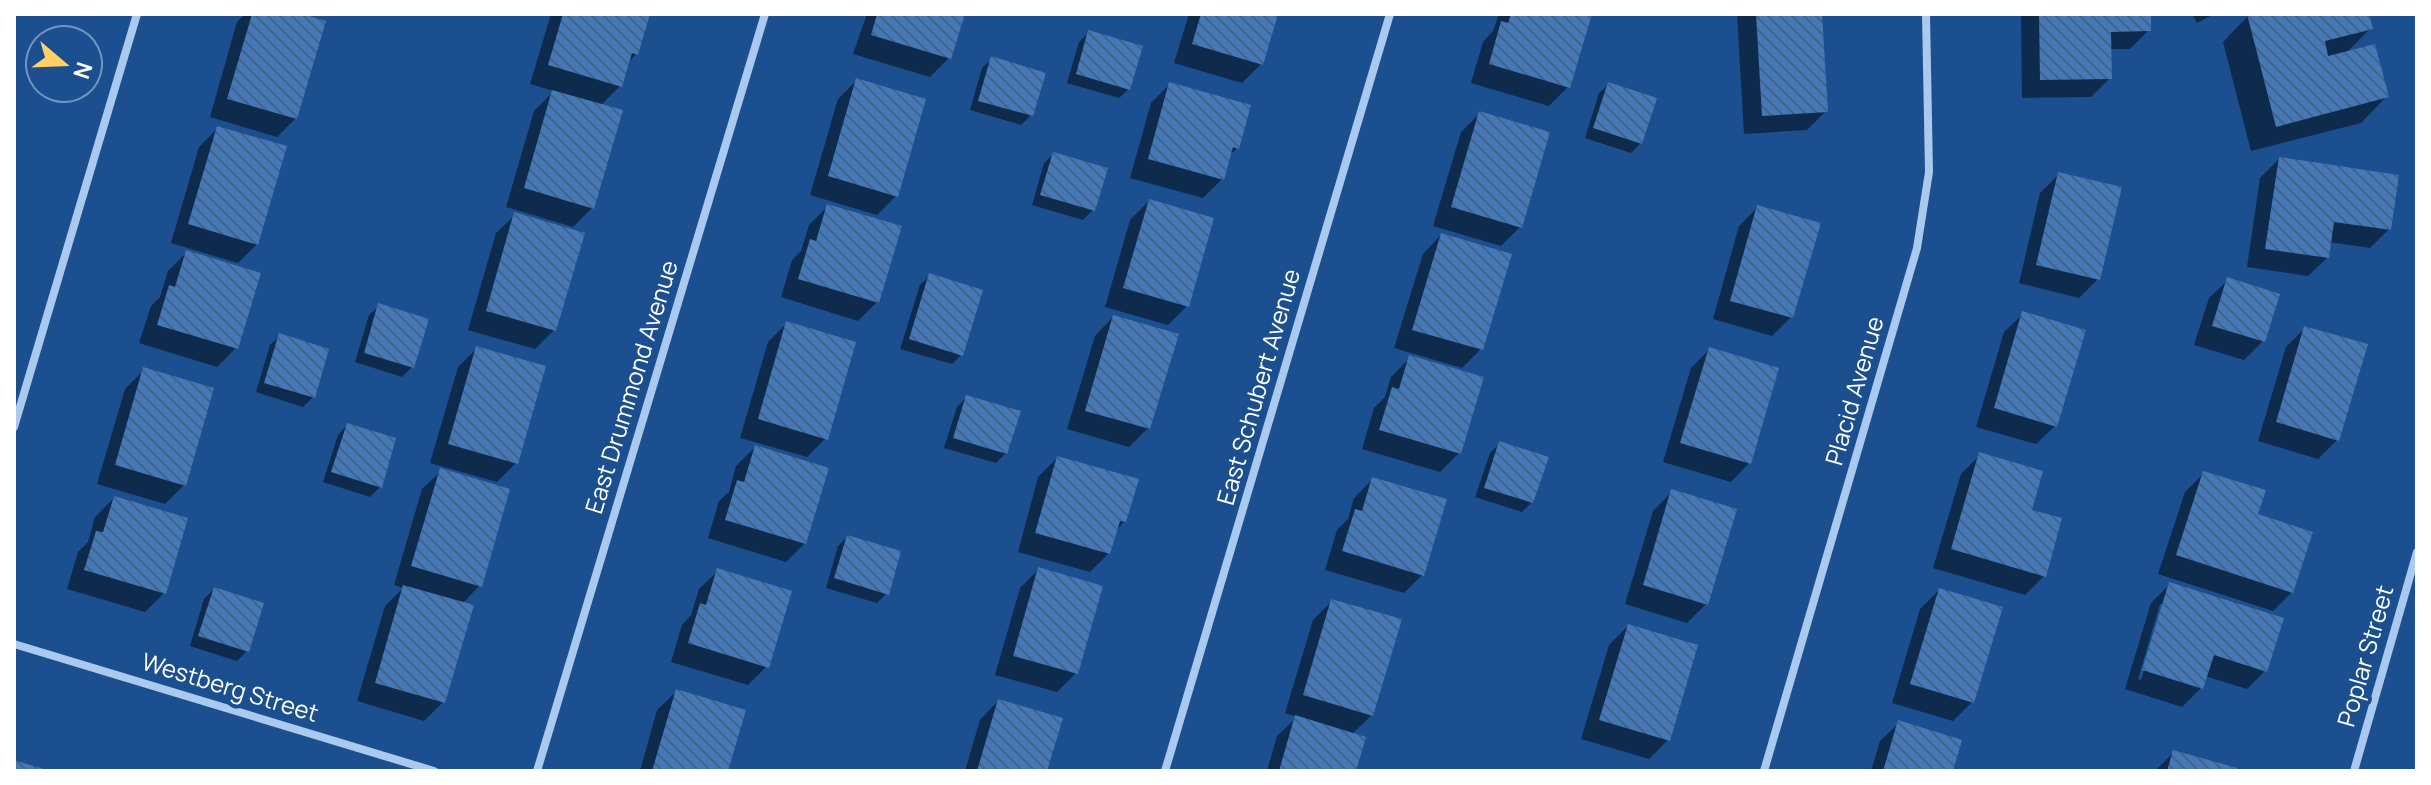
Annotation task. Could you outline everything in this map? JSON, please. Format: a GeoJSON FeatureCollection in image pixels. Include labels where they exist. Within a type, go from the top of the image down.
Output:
{"type":"FeatureCollection","features":[{"type":"Feature","properties":{"kind":"street"},"geometry":{"type":"LineString","coordinates":[[14,427],[137,14]]}},
{"type":"Feature","properties":{"kind":"street","name":"East Drummond Avenue"},"geometry":{"type":"LineString","coordinates":[[537,771],[765,14]]}},
{"type":"Feature","properties":{"kind":"street","name":"East Schubert Avenue"},"geometry":{"type":"LineString","coordinates":[[1165,771],[1390,14]]}},
{"type":"Feature","properties":{"kind":"street","name":"Placid Avenue"},"geometry":{"type":"LineString","coordinates":[[1764,771],[1917,248],[1929,172],[1926,14]]}},
{"type":"Feature","properties":{"kind":"street","name":"Poplar Street"},"geometry":{"type":"LineString","coordinates":[[2354,771],[2417,552]]}},
{"type":"Feature","properties":{"kind":"street","name":"Westberg Street"},"geometry":{"type":"LineString","coordinates":[[14,644],[434,771]]}},
{"type":"Feature","properties":{"kind":"building"},"geometry":{"type":"Polygon","coordinates":[[[252,14],[302,14],[326,21],[297,119],[227,99],[252,14]]]}},
{"type":"Feature","properties":{"kind":"building"},"geometry":{"type":"Polygon","coordinates":[[[563,14],[650,14],[638,55],[632,53],[622,87],[548,65],[563,14]]]}},
{"type":"Feature","properties":{"kind":"building"},"geometry":{"type":"Polygon","coordinates":[[[877,14],[965,14],[951,59],[871,35],[877,14]]]}},
{"type":"Feature","properties":{"kind":"building"},"geometry":{"type":"Polygon","coordinates":[[[1201,14],[1278,14],[1263,65],[1192,44],[1201,14]]]}},
{"type":"Feature","properties":{"kind":"building"},"geometry":{"type":"Polygon","coordinates":[[[1511,14],[1592,14],[1570,88],[1489,64],[1501,21],[1508,23],[1511,14]]]}},
{"type":"Feature","properties":{"kind":"building"},"geometry":{"type":"Polygon","coordinates":[[[1756,14],[1822,14],[1828,112],[1762,116],[1756,14]]]}},
{"type":"Feature","properties":{"kind":"building"},"geometry":{"type":"Polygon","coordinates":[[[2039,14],[2151,14],[2151,31],[2111,32],[2112,79],[2040,80],[2039,14]]]}},
{"type":"Feature","properties":{"kind":"building"},"geometry":{"type":"Polygon","coordinates":[[[2247,14],[2369,14],[2373,29],[2325,41],[2328,56],[2375,44],[2389,97],[2276,127],[2247,14]]]}},
{"type":"Feature","properties":{"kind":"building"},"geometry":{"type":"Polygon","coordinates":[[[1088,30],[1143,46],[1130,90],[1076,74],[1088,30]]]}},
{"type":"Feature","properties":{"kind":"building"},"geometry":{"type":"Polygon","coordinates":[[[991,56],[1046,73],[1033,116],[978,101],[991,56]]]}},
{"type":"Feature","properties":{"kind":"building"},"geometry":{"type":"Polygon","coordinates":[[[856,78],[926,99],[898,197],[828,176],[856,78]]]}},
{"type":"Feature","properties":{"kind":"building"},"geometry":{"type":"Polygon","coordinates":[[[1169,82],[1251,105],[1239,149],[1233,147],[1224,180],[1148,159],[1169,82]]]}},
{"type":"Feature","properties":{"kind":"building"},"geometry":{"type":"Polygon","coordinates":[[[1608,82],[1657,98],[1642,144],[1593,128],[1608,82]]]}},
{"type":"Feature","properties":{"kind":"building"},"geometry":{"type":"Polygon","coordinates":[[[552,90],[623,110],[594,209],[524,188],[552,90]]]}},
{"type":"Feature","properties":{"kind":"building"},"geometry":{"type":"Polygon","coordinates":[[[1479,111],[1550,132],[1522,228],[1451,207],[1479,111]]]}},
{"type":"Feature","properties":{"kind":"building"},"geometry":{"type":"Polygon","coordinates":[[[217,126],[287,146],[258,245],[188,224],[217,126]]]}},
{"type":"Feature","properties":{"kind":"building"},"geometry":{"type":"Polygon","coordinates":[[[1053,152],[1108,168],[1095,211],[1040,195],[1053,152]]]}},
{"type":"Feature","properties":{"kind":"building"},"geometry":{"type":"Polygon","coordinates":[[[2279,157],[2399,175],[2391,230],[2334,222],[2329,258],[2265,249],[2279,157]]]}},
{"type":"Feature","properties":{"kind":"building"},"geometry":{"type":"Polygon","coordinates":[[[2058,172],[2122,187],[2100,280],[2036,265],[2058,172]]]}},
{"type":"Feature","properties":{"kind":"building"},"geometry":{"type":"Polygon","coordinates":[[[1149,199],[1214,218],[1189,307],[1123,288],[1149,199]]]}},
{"type":"Feature","properties":{"kind":"building"},"geometry":{"type":"Polygon","coordinates":[[[827,204],[902,226],[879,303],[798,279],[810,239],[816,241],[827,204]]]}},
{"type":"Feature","properties":{"kind":"building"},"geometry":{"type":"Polygon","coordinates":[[[1757,205],[1821,223],[1793,318],[1730,301],[1757,205]]]}},
{"type":"Feature","properties":{"kind":"building"},"geometry":{"type":"Polygon","coordinates":[[[514,212],[585,233],[556,331],[486,311],[514,212]]]}},
{"type":"Feature","properties":{"kind":"building"},"geometry":{"type":"Polygon","coordinates":[[[1441,233],[1512,254],[1483,350],[1412,330],[1441,233]]]}},
{"type":"Feature","properties":{"kind":"building"},"geometry":{"type":"Polygon","coordinates":[[[186,250],[261,273],[238,349],[157,325],[169,285],[175,287],[186,250]]]}},
{"type":"Feature","properties":{"kind":"building"},"geometry":{"type":"Polygon","coordinates":[[[929,273],[983,290],[963,356],[909,339],[929,273]]]}},
{"type":"Feature","properties":{"kind":"building"},"geometry":{"type":"Polygon","coordinates":[[[2227,277],[2280,294],[2265,342],[2212,326],[2227,277]]]}},
{"type":"Feature","properties":{"kind":"building"},"geometry":{"type":"Polygon","coordinates":[[[378,303],[429,319],[414,368],[364,353],[378,303]]]}},
{"type":"Feature","properties":{"kind":"building"},"geometry":{"type":"Polygon","coordinates":[[[2022,311],[2086,330],[2057,427],[1994,408],[2022,311]]]}},
{"type":"Feature","properties":{"kind":"building"},"geometry":{"type":"Polygon","coordinates":[[[1113,315],[1179,334],[1150,429],[1085,411],[1113,315]]]}},
{"type":"Feature","properties":{"kind":"building"},"geometry":{"type":"Polygon","coordinates":[[[786,321],[856,342],[828,440],[758,419],[786,321]]]}},
{"type":"Feature","properties":{"kind":"building"},"geometry":{"type":"Polygon","coordinates":[[[2304,326],[2368,344],[2339,441],[2276,422],[2304,326]]]}},
{"type":"Feature","properties":{"kind":"building"},"geometry":{"type":"Polygon","coordinates":[[[279,333],[329,349],[315,398],[264,383],[279,333]]]}},
{"type":"Feature","properties":{"kind":"building"},"geometry":{"type":"Polygon","coordinates":[[[476,346],[546,366],[518,464],[448,444],[476,346]]]}},
{"type":"Feature","properties":{"kind":"building"},"geometry":{"type":"Polygon","coordinates":[[[1709,347],[1779,368],[1751,464],[1680,443],[1709,347]]]}},
{"type":"Feature","properties":{"kind":"building"},"geometry":{"type":"Polygon","coordinates":[[[1409,355],[1484,377],[1461,454],[1379,430],[1392,387],[1399,389],[1409,355]]]}},
{"type":"Feature","properties":{"kind":"building"},"geometry":{"type":"Polygon","coordinates":[[[143,367],[214,388],[186,486],[115,465],[143,367]]]}},
{"type":"Feature","properties":{"kind":"building"},"geometry":{"type":"Polygon","coordinates":[[[966,395],[1021,411],[1007,454],[953,438],[966,395]]]}},
{"type":"Feature","properties":{"kind":"building"},"geometry":{"type":"Polygon","coordinates":[[[347,423],[396,438],[382,488],[331,472],[347,423]]]}},
{"type":"Feature","properties":{"kind":"building"},"geometry":{"type":"Polygon","coordinates":[[[1499,441],[1549,457],[1533,503],[1484,488],[1499,441]]]}},
{"type":"Feature","properties":{"kind":"building"},"geometry":{"type":"Polygon","coordinates":[[[755,445],[829,468],[806,544],[725,520],[737,480],[744,482],[755,445]]]}},
{"type":"Feature","properties":{"kind":"building"},"geometry":{"type":"Polygon","coordinates":[[[1979,452],[2043,471],[2032,510],[2062,518],[2046,577],[1951,549],[1979,452]]]}},
{"type":"Feature","properties":{"kind":"building"},"geometry":{"type":"Polygon","coordinates":[[[1057,456],[1139,479],[1126,522],[1120,521],[1110,554],[1035,533],[1057,456]]]}},
{"type":"Feature","properties":{"kind":"building"},"geometry":{"type":"Polygon","coordinates":[[[440,468],[510,489],[482,587],[411,566],[440,468]]]}},
{"type":"Feature","properties":{"kind":"building"},"geometry":{"type":"Polygon","coordinates":[[[2203,471],[2266,490],[2258,514],[2313,532],[2293,593],[2176,555],[2203,471]]]}},
{"type":"Feature","properties":{"kind":"building"},"geometry":{"type":"Polygon","coordinates":[[[1372,477],[1447,499],[1424,576],[1342,551],[1355,509],[1362,511],[1372,477]]]}},
{"type":"Feature","properties":{"kind":"building"},"geometry":{"type":"Polygon","coordinates":[[[1671,489],[1737,509],[1708,605],[1643,585],[1671,489]]]}},
{"type":"Feature","properties":{"kind":"building"},"geometry":{"type":"Polygon","coordinates":[[[114,496],[188,518],[166,594],[84,570],[96,531],[103,532],[114,496]]]}},
{"type":"Feature","properties":{"kind":"building"},"geometry":{"type":"Polygon","coordinates":[[[847,535],[901,551],[889,595],[834,578],[847,535]]]}},
{"type":"Feature","properties":{"kind":"building"},"geometry":{"type":"Polygon","coordinates":[[[1038,567],[1103,586],[1078,674],[1013,656],[1038,567]]]}},
{"type":"Feature","properties":{"kind":"building"},"geometry":{"type":"Polygon","coordinates":[[[717,568],[792,591],[769,668],[688,643],[700,603],[706,605],[717,568]]]}},
{"type":"Feature","properties":{"kind":"building"},"geometry":{"type":"Polygon","coordinates":[[[2169,582],[2284,618],[2267,672],[2214,655],[2203,689],[2142,670],[2169,582]]]}},
{"type":"Feature","properties":{"kind":"building"},"geometry":{"type":"Polygon","coordinates":[[[403,585],[474,605],[445,703],[375,683],[403,585]]]}},
{"type":"Feature","properties":{"kind":"building"},"geometry":{"type":"Polygon","coordinates":[[[214,587],[264,603],[249,652],[198,636],[214,587]]]}},
{"type":"Feature","properties":{"kind":"building"},"geometry":{"type":"Polygon","coordinates":[[[1939,588],[2003,607],[1974,703],[1910,684],[1939,588]]]}},
{"type":"Feature","properties":{"kind":"building"},"geometry":{"type":"Polygon","coordinates":[[[1331,599],[1402,619],[1373,716],[1303,695],[1331,599]]]}},
{"type":"Feature","properties":{"kind":"building"},"geometry":{"type":"Polygon","coordinates":[[[1628,624],[1698,645],[1670,741],[1599,720],[1628,624]]]}},
{"type":"Feature","properties":{"kind":"building"},"geometry":{"type":"Polygon","coordinates":[[[676,689],[746,710],[728,771],[652,771],[676,689]]]}},
{"type":"Feature","properties":{"kind":"building"},"geometry":{"type":"Polygon","coordinates":[[[998,699],[1063,718],[1047,771],[977,771],[998,699]]]}},
{"type":"Feature","properties":{"kind":"building"},"geometry":{"type":"Polygon","coordinates":[[[1295,715],[1366,737],[1356,771],[1279,771],[1295,715]]]}},
{"type":"Feature","properties":{"kind":"building"},"geometry":{"type":"Polygon","coordinates":[[[1898,720],[1962,740],[1953,771],[1883,771],[1898,720]]]}},
{"type":"Feature","properties":{"kind":"building"},"geometry":{"type":"Polygon","coordinates":[[[2173,750],[2237,768],[2237,771],[2167,771],[2173,750]]]}},
{"type":"Feature","properties":{"kind":"building"},"geometry":{"type":"Polygon","coordinates":[[[14,760],[47,770],[47,771],[14,771],[14,760]]]}}]}
